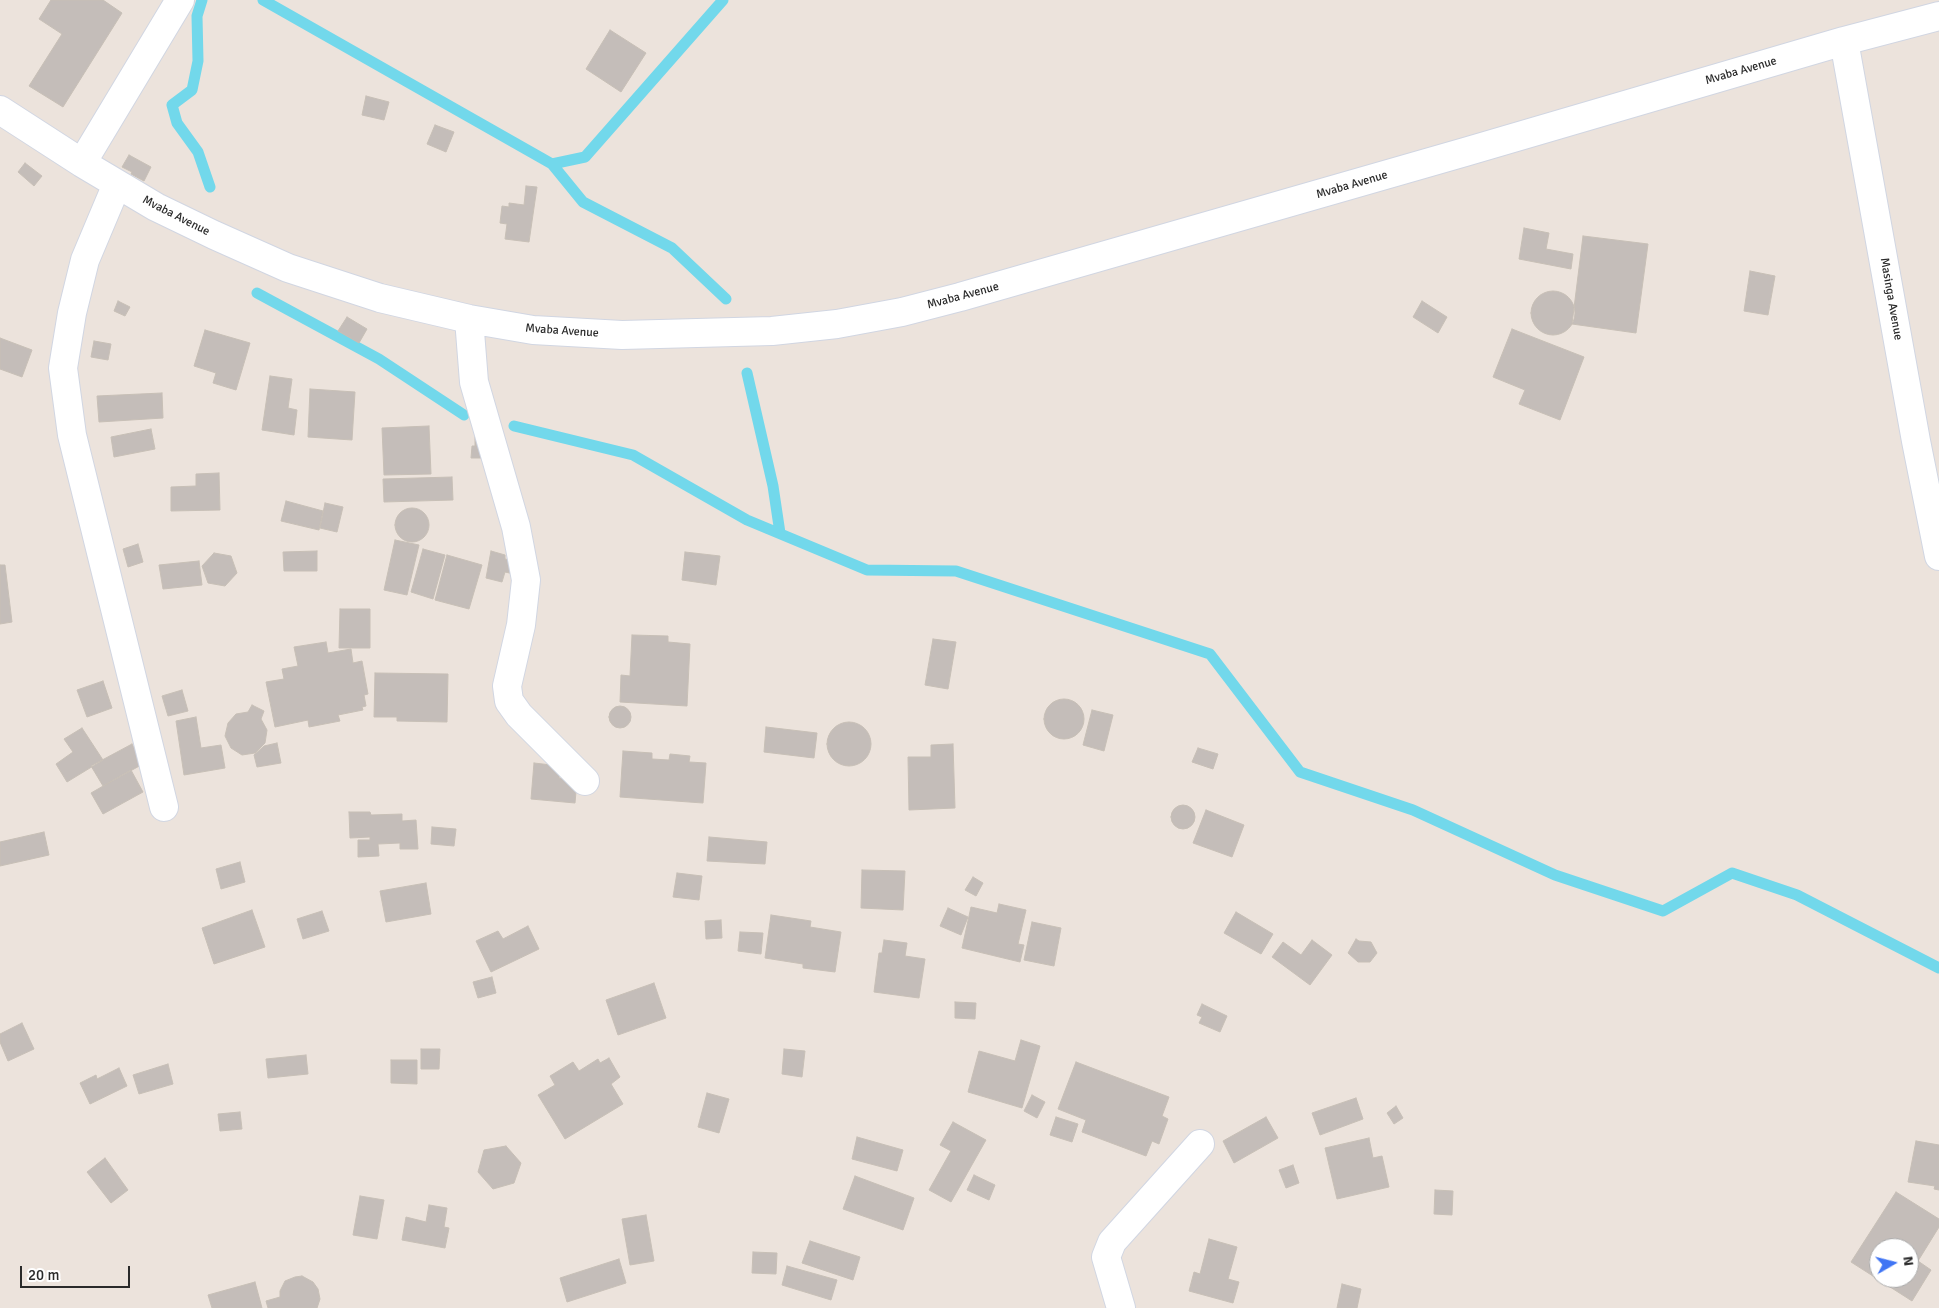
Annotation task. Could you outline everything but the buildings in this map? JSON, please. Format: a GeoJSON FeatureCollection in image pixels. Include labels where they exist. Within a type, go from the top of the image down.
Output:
{"type":"FeatureCollection","features":[{"type":"Feature","properties":{"kind":"street"},"geometry":{"type":"LineString","coordinates":[[82,164],[180,0]]}},
{"type":"Feature","properties":{"kind":"street","name":"Mvaba Avenue"},"geometry":{"type":"LineString","coordinates":[[1,113],[82,164],[156,207],[214,236],[288,268],[380,298],[469,319],[532,330],[622,334],[772,331],[837,324],[892,314],[960,297],[1844,41],[1939,16]]}},
{"type":"Feature","properties":{"kind":"street","name":"Masinga Avenue"},"geometry":{"type":"LineString","coordinates":[[1844,41],[1916,441],[1939,556]]}},
{"type":"Feature","properties":{"kind":"street"},"geometry":{"type":"LineString","coordinates":[[118,184],[86,260],[72,312],[63,368],[72,435],[164,807]]}},
{"type":"Feature","properties":{"kind":"street"},"geometry":{"type":"LineString","coordinates":[[469,319],[474,382],[516,527],[526,580],[521,625],[507,686],[509,701],[519,715],[585,781]]}},
{"type":"Feature","properties":{"kind":"street"},"geometry":{"type":"LineString","coordinates":[[1122,1308],[1108,1268],[1106,1257],[1108,1250],[1112,1242],[1200,1144]]}},
{"type":"Feature","properties":{"kind":"waterway"},"geometry":{"type":"LineString","coordinates":[[202,0],[197,16],[198,61],[192,90],[172,105],[177,123],[198,152],[210,187]]}},
{"type":"Feature","properties":{"kind":"waterway"},"geometry":{"type":"LineString","coordinates":[[263,0],[552,164],[585,157],[723,0]]}},
{"type":"Feature","properties":{"kind":"waterway"},"geometry":{"type":"LineString","coordinates":[[552,164],[583,202],[672,248],[726,299]]}},
{"type":"Feature","properties":{"kind":"waterway"},"geometry":{"type":"LineString","coordinates":[[257,293],[379,359],[464,415]]}},
{"type":"Feature","properties":{"kind":"waterway"},"geometry":{"type":"LineString","coordinates":[[747,373],[773,486],[780,533]]}},
{"type":"Feature","properties":{"kind":"waterway"},"geometry":{"type":"LineString","coordinates":[[514,426],[633,455],[747,520],[867,570],[956,571],[1210,654],[1300,772],[1413,810],[1555,875],[1663,911],[1732,873],[1797,895],[1939,968]]}}]}
